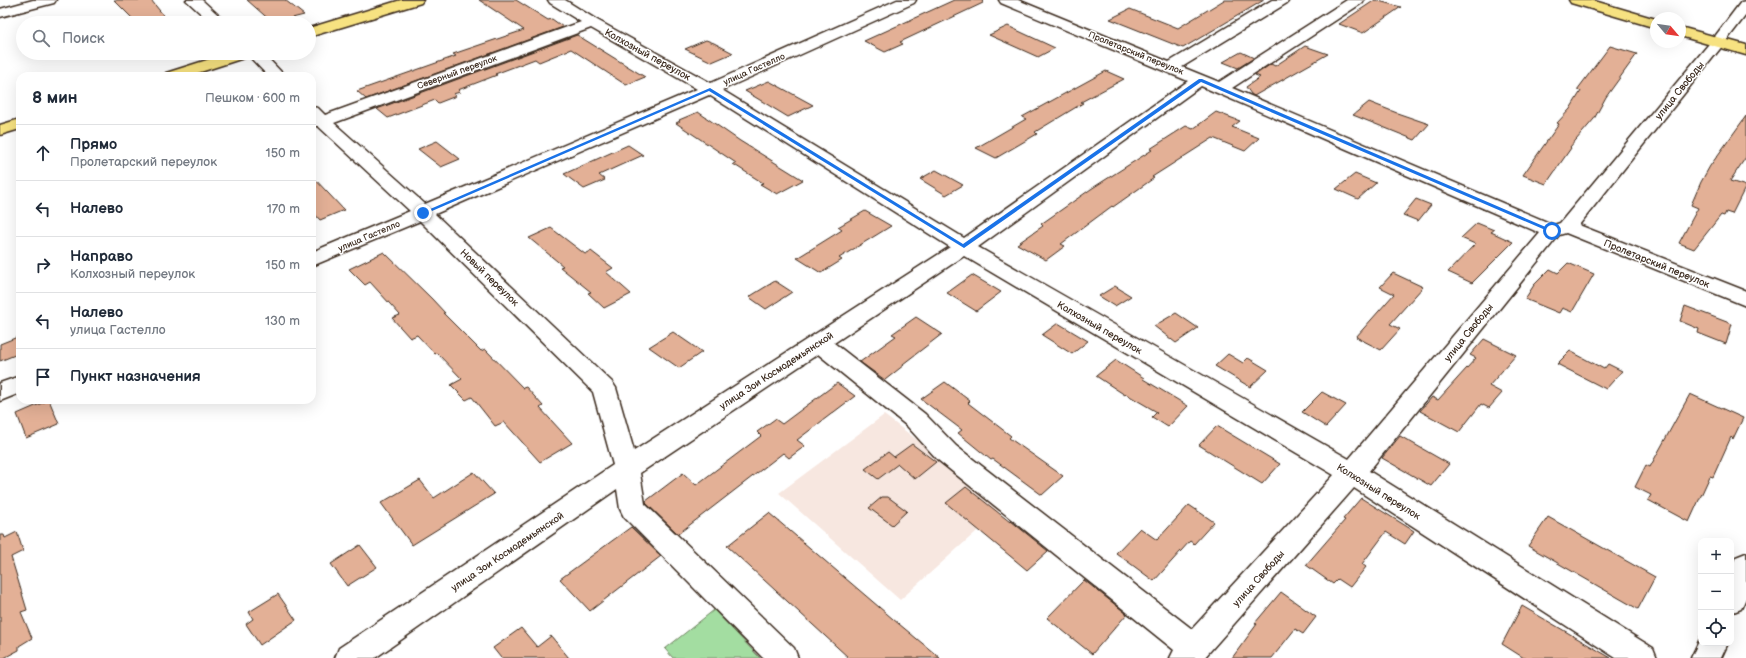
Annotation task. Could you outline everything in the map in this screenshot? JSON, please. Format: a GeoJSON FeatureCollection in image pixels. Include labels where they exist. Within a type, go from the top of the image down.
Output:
{"type":"FeatureCollection","features":[{"type":"Feature","properties":{"kind":"main road"},"geometry":{"type":"LineString","coordinates":[[316,31],[416,0]]}},
{"type":"Feature","properties":{"kind":"main road"},"geometry":{"type":"LineString","coordinates":[[1576,0],[1650,22]]}},
{"type":"Feature","properties":{"kind":"main road"},"geometry":{"type":"LineString","coordinates":[[1686,33],[1746,50]]}},
{"type":"Feature","properties":{"kind":"main road"},"geometry":{"type":"LineString","coordinates":[[185,72],[223,60]]}},
{"type":"Feature","properties":{"kind":"main road"},"geometry":{"type":"LineString","coordinates":[[0,130],[16,125]]}},
{"type":"Feature","properties":{"kind":"street"},"geometry":{"type":"LineString","coordinates":[[0,13],[49,0]]}},
{"type":"Feature","properties":{"kind":"street"},"geometry":{"type":"LineString","coordinates":[[193,0],[212,16]]}},
{"type":"Feature","properties":{"kind":"street","name":"Колхозный переулок"},"geometry":{"type":"LineString","coordinates":[[555,0],[592,23],[710,89],[964,247],[1352,473],[1642,658]]}},
{"type":"Feature","properties":{"kind":"street","name":"улица Гастелло"},"geometry":{"type":"LineString","coordinates":[[316,258],[710,89],[909,0]]}},
{"type":"Feature","properties":{"kind":"street","name":"Пролетарский переулок"},"geometry":{"type":"LineString","coordinates":[[1006,0],[1560,229],[1746,299]]}},
{"type":"Feature","properties":{"kind":"street"},"geometry":{"type":"LineString","coordinates":[[1170,68],[1282,0]]}},
{"type":"Feature","properties":{"kind":"street","name":"улица Зои Космодемьянской"},"geometry":{"type":"LineString","coordinates":[[350,658],[627,469],[1210,84],[1356,0]]}},
{"type":"Feature","properties":{"kind":"street","name":"улица Свободы"},"geometry":{"type":"LineString","coordinates":[[1189,653],[1352,473],[1718,42],[1746,5]]}},
{"type":"Feature","properties":{"kind":"street","name":"Северный переулок"},"geometry":{"type":"LineString","coordinates":[[317,117],[592,23]]}},
{"type":"Feature","properties":{"kind":"street"},"geometry":{"type":"LineString","coordinates":[[261,60],[273,72]]}},
{"type":"Feature","properties":{"kind":"street","name":"Новый переулок"},"geometry":{"type":"LineString","coordinates":[[317,117],[423,213],[604,388],[627,469],[633,509],[783,658]]}},
{"type":"Feature","properties":{"kind":"street"},"geometry":{"type":"LineString","coordinates":[[818,342],[916,420],[947,453],[1189,653]]}},
{"type":"Feature","properties":{"kind":"street"},"geometry":{"type":"LineString","coordinates":[[0,392],[16,386]]}},
{"type":"Feature","properties":{"kind":"street"},"geometry":{"type":"LineString","coordinates":[[1734,593],[1746,565]]}},
{"type":"Feature","properties":{"kind":"street"},"geometry":{"type":"LineString","coordinates":[[1706,658],[1712,646]]}},
{"type":"Feature","properties":{"kind":"shaded area"},"geometry":{"type":"Polygon","coordinates":[[[884,415],[1005,506],[900,600],[779,493],[884,415]]]}},
{"type":"Feature","properties":{"kind":"green space"},"geometry":{"type":"Polygon","coordinates":[[[714,610],[760,658],[673,658],[665,649],[714,610]]]}},
{"type":"Feature","properties":{"kind":"building"},"geometry":{"type":"Polygon","coordinates":[[[114,0],[151,0],[164,16],[130,16],[114,0]]]}},
{"type":"Feature","properties":{"kind":"building"},"geometry":{"type":"Polygon","coordinates":[[[247,0],[285,0],[304,15],[300,16],[265,16],[247,0]]]}},
{"type":"Feature","properties":{"kind":"building"},"geometry":{"type":"Polygon","coordinates":[[[479,0],[516,0],[548,20],[552,19],[563,27],[366,99],[357,91],[456,56],[453,54],[524,30],[479,0]]]}},
{"type":"Feature","properties":{"kind":"building"},"geometry":{"type":"Polygon","coordinates":[[[954,0],[982,0],[983,3],[900,42],[903,44],[885,52],[864,41],[954,0]]]}},
{"type":"Feature","properties":{"kind":"building"},"geometry":{"type":"Polygon","coordinates":[[[1224,0],[1264,0],[1183,48],[1110,19],[1130,9],[1178,28],[1224,0]]]}},
{"type":"Feature","properties":{"kind":"building"},"geometry":{"type":"Polygon","coordinates":[[[1375,0],[1401,7],[1363,33],[1339,24],[1375,0]]]}},
{"type":"Feature","properties":{"kind":"building"},"geometry":{"type":"Polygon","coordinates":[[[1008,26],[1055,48],[1038,57],[989,35],[1008,26]]]}},
{"type":"Feature","properties":{"kind":"building"},"geometry":{"type":"Polygon","coordinates":[[[577,35],[645,77],[626,85],[571,49],[539,62],[535,59],[495,74],[497,75],[458,90],[460,92],[453,94],[456,96],[438,103],[435,100],[388,118],[377,109],[577,35]]]}},
{"type":"Feature","properties":{"kind":"building"},"geometry":{"type":"Polygon","coordinates":[[[706,40],[733,53],[712,62],[685,49],[706,40]]]}},
{"type":"Feature","properties":{"kind":"building"},"geometry":{"type":"Polygon","coordinates":[[[1305,46],[1328,54],[1254,96],[1251,94],[1246,87],[1260,77],[1255,75],[1271,64],[1275,66],[1305,46]]]}},
{"type":"Feature","properties":{"kind":"building"},"geometry":{"type":"Polygon","coordinates":[[[1610,46],[1637,54],[1606,97],[1594,119],[1570,147],[1571,148],[1546,184],[1523,175],[1559,124],[1557,123],[1570,109],[1581,91],[1577,90],[1610,46]]]}},
{"type":"Feature","properties":{"kind":"building"},"geometry":{"type":"Polygon","coordinates":[[[1241,52],[1254,58],[1238,68],[1223,62],[1241,52]]]}},
{"type":"Feature","properties":{"kind":"building"},"geometry":{"type":"Polygon","coordinates":[[[1106,71],[1124,79],[1081,102],[1083,103],[1035,132],[1037,134],[996,158],[976,148],[1026,119],[1022,117],[1106,71]]]}},
{"type":"Feature","properties":{"kind":"building"},"geometry":{"type":"Polygon","coordinates":[[[769,81],[813,105],[788,117],[745,91],[769,81]]]}},
{"type":"Feature","properties":{"kind":"building"},"geometry":{"type":"Polygon","coordinates":[[[1369,102],[1429,124],[1415,140],[1353,115],[1369,102]]]}},
{"type":"Feature","properties":{"kind":"building"},"geometry":{"type":"Polygon","coordinates":[[[698,112],[740,141],[803,180],[777,194],[760,184],[763,183],[733,164],[736,163],[676,123],[680,121],[679,120],[698,112]]]}},
{"type":"Feature","properties":{"kind":"building"},"geometry":{"type":"Polygon","coordinates":[[[1216,112],[1240,121],[1232,127],[1259,138],[1245,151],[1213,138],[1152,177],[1154,178],[1113,207],[1112,206],[1061,244],[1065,246],[1046,260],[1017,244],[1043,226],[1041,224],[1091,189],[1152,150],[1150,149],[1186,126],[1193,129],[1216,112]]]}},
{"type":"Feature","properties":{"kind":"building"},"geometry":{"type":"Polygon","coordinates":[[[1746,116],[1746,157],[1730,181],[1746,186],[1732,214],[1726,212],[1724,216],[1721,215],[1694,249],[1679,243],[1698,208],[1691,205],[1701,182],[1710,166],[1746,116]]]}},
{"type":"Feature","properties":{"kind":"building"},"geometry":{"type":"Polygon","coordinates":[[[437,141],[460,159],[441,167],[418,149],[437,141]]]}},
{"type":"Feature","properties":{"kind":"building"},"geometry":{"type":"Polygon","coordinates":[[[628,145],[643,155],[599,175],[605,180],[584,189],[564,174],[628,145]]]}},
{"type":"Feature","properties":{"kind":"building"},"geometry":{"type":"Polygon","coordinates":[[[936,170],[963,185],[946,195],[920,179],[936,170]]]}},
{"type":"Feature","properties":{"kind":"building"},"geometry":{"type":"Polygon","coordinates":[[[1355,174],[1376,183],[1358,199],[1336,189],[1355,174]]]}},
{"type":"Feature","properties":{"kind":"building"},"geometry":{"type":"Polygon","coordinates":[[[316,180],[344,210],[320,220],[316,216],[316,180]]]}},
{"type":"Feature","properties":{"kind":"building"},"geometry":{"type":"Polygon","coordinates":[[[1416,199],[1431,205],[1418,221],[1403,215],[1416,199]]]}},
{"type":"Feature","properties":{"kind":"building"},"geometry":{"type":"Polygon","coordinates":[[[865,211],[891,226],[839,258],[842,260],[821,273],[797,258],[842,230],[838,227],[865,211]]]}},
{"type":"Feature","properties":{"kind":"building"},"geometry":{"type":"Polygon","coordinates":[[[1477,223],[1494,230],[1491,232],[1513,242],[1472,283],[1448,272],[1475,244],[1461,238],[1477,223]]]}},
{"type":"Feature","properties":{"kind":"building"},"geometry":{"type":"Polygon","coordinates":[[[551,228],[585,254],[591,251],[613,268],[606,272],[631,294],[604,308],[588,293],[591,292],[560,267],[563,266],[529,238],[551,228]]]}},
{"type":"Feature","properties":{"kind":"building"},"geometry":{"type":"Polygon","coordinates":[[[384,252],[432,299],[445,313],[443,313],[481,351],[485,349],[523,388],[526,387],[543,406],[540,408],[572,443],[540,462],[504,422],[495,426],[472,397],[466,400],[451,385],[462,379],[417,335],[410,338],[392,318],[400,315],[370,282],[365,285],[349,269],[384,252]]]}},
{"type":"Feature","properties":{"kind":"building"},"geometry":{"type":"Polygon","coordinates":[[[1568,263],[1594,274],[1572,312],[1562,308],[1559,313],[1525,299],[1534,285],[1550,269],[1558,273],[1568,263]]]}},
{"type":"Feature","properties":{"kind":"building"},"geometry":{"type":"Polygon","coordinates":[[[1393,273],[1423,287],[1390,324],[1400,329],[1381,350],[1356,337],[1394,294],[1380,287],[1393,273]]]}},
{"type":"Feature","properties":{"kind":"building"},"geometry":{"type":"Polygon","coordinates":[[[972,275],[1001,292],[976,311],[947,293],[972,275]]]}},
{"type":"Feature","properties":{"kind":"building"},"geometry":{"type":"Polygon","coordinates":[[[775,281],[792,292],[766,309],[749,297],[775,281]]]}},
{"type":"Feature","properties":{"kind":"building"},"geometry":{"type":"Polygon","coordinates":[[[1115,286],[1131,296],[1115,306],[1099,296],[1115,286]]]}},
{"type":"Feature","properties":{"kind":"building"},"geometry":{"type":"Polygon","coordinates":[[[1685,306],[1732,324],[1726,344],[1698,333],[1699,329],[1680,321],[1685,306]]]}},
{"type":"Feature","properties":{"kind":"building"},"geometry":{"type":"Polygon","coordinates":[[[1176,313],[1198,328],[1176,343],[1154,326],[1176,313]]]}},
{"type":"Feature","properties":{"kind":"building"},"geometry":{"type":"Polygon","coordinates":[[[916,317],[942,334],[885,380],[860,362],[896,336],[892,334],[916,317]]]}},
{"type":"Feature","properties":{"kind":"building"},"geometry":{"type":"Polygon","coordinates":[[[1058,323],[1088,341],[1072,354],[1042,335],[1058,323]]]}},
{"type":"Feature","properties":{"kind":"building"},"geometry":{"type":"Polygon","coordinates":[[[673,332],[702,352],[679,368],[649,347],[673,332]]]}},
{"type":"Feature","properties":{"kind":"building"},"geometry":{"type":"Polygon","coordinates":[[[16,338],[16,355],[0,361],[0,344],[16,338]]]}},
{"type":"Feature","properties":{"kind":"building"},"geometry":{"type":"Polygon","coordinates":[[[1484,339],[1516,355],[1489,386],[1502,393],[1489,408],[1481,404],[1459,432],[1420,411],[1432,397],[1438,400],[1476,358],[1470,355],[1484,339]]]}},
{"type":"Feature","properties":{"kind":"building"},"geometry":{"type":"Polygon","coordinates":[[[1570,351],[1604,369],[1608,364],[1622,371],[1606,389],[1557,364],[1570,351]]]}},
{"type":"Feature","properties":{"kind":"building"},"geometry":{"type":"Polygon","coordinates":[[[1228,354],[1243,363],[1248,358],[1268,370],[1250,387],[1215,366],[1228,354]]]}},
{"type":"Feature","properties":{"kind":"building"},"geometry":{"type":"Polygon","coordinates":[[[1116,360],[1144,378],[1143,379],[1188,406],[1168,427],[1152,417],[1157,412],[1126,394],[1125,395],[1096,376],[1116,360]]]}},
{"type":"Feature","properties":{"kind":"building"},"geometry":{"type":"Polygon","coordinates":[[[945,382],[970,401],[968,403],[1011,436],[1009,438],[1063,476],[1042,495],[993,459],[991,460],[958,433],[962,430],[921,399],[945,382]]]}},
{"type":"Feature","properties":{"kind":"building"},"geometry":{"type":"Polygon","coordinates":[[[837,383],[855,396],[797,440],[805,446],[789,458],[783,453],[678,534],[646,503],[646,501],[683,473],[696,485],[761,436],[757,432],[775,419],[782,424],[837,383]]]}},
{"type":"Feature","properties":{"kind":"building"},"geometry":{"type":"Polygon","coordinates":[[[1322,392],[1346,405],[1326,427],[1302,412],[1322,392]]]}},
{"type":"Feature","properties":{"kind":"building"},"geometry":{"type":"Polygon","coordinates":[[[1690,394],[1743,418],[1733,439],[1731,437],[1713,477],[1710,476],[1689,522],[1648,500],[1651,495],[1635,487],[1646,465],[1650,467],[1690,394]]]}},
{"type":"Feature","properties":{"kind":"building"},"geometry":{"type":"Polygon","coordinates":[[[40,404],[51,404],[59,424],[26,438],[17,414],[40,404]]]}},
{"type":"Feature","properties":{"kind":"building"},"geometry":{"type":"Polygon","coordinates":[[[1217,426],[1280,464],[1262,484],[1199,445],[1217,426]]]}},
{"type":"Feature","properties":{"kind":"building"},"geometry":{"type":"Polygon","coordinates":[[[1400,436],[1449,464],[1431,486],[1382,458],[1400,436]]]}},
{"type":"Feature","properties":{"kind":"building"},"geometry":{"type":"Polygon","coordinates":[[[912,444],[936,462],[915,479],[898,464],[878,479],[865,469],[888,452],[894,457],[912,444]]]}},
{"type":"Feature","properties":{"kind":"building"},"geometry":{"type":"Polygon","coordinates":[[[474,472],[494,494],[412,545],[381,503],[420,480],[434,498],[474,472]]]}},
{"type":"Feature","properties":{"kind":"building"},"geometry":{"type":"Polygon","coordinates":[[[966,487],[1048,551],[1027,570],[946,503],[966,487]]]}},
{"type":"Feature","properties":{"kind":"building"},"geometry":{"type":"Polygon","coordinates":[[[882,497],[888,497],[907,511],[892,525],[869,508],[882,497]]]}},
{"type":"Feature","properties":{"kind":"building"},"geometry":{"type":"Polygon","coordinates":[[[1361,498],[1414,531],[1405,544],[1386,532],[1362,564],[1366,567],[1350,587],[1338,579],[1333,584],[1306,565],[1345,520],[1343,519],[1361,498]]]}},
{"type":"Feature","properties":{"kind":"building"},"geometry":{"type":"Polygon","coordinates":[[[1189,505],[1214,522],[1194,544],[1190,541],[1154,581],[1116,553],[1140,528],[1157,540],[1189,505]]]}},
{"type":"Feature","properties":{"kind":"building"},"geometry":{"type":"Polygon","coordinates":[[[769,513],[940,658],[849,658],[727,546],[769,513]]]}},
{"type":"Feature","properties":{"kind":"building"},"geometry":{"type":"Polygon","coordinates":[[[1548,517],[1655,577],[1638,609],[1528,546],[1548,517]]]}},
{"type":"Feature","properties":{"kind":"building"},"geometry":{"type":"Polygon","coordinates":[[[631,527],[661,556],[590,611],[560,579],[631,527]]]}},
{"type":"Feature","properties":{"kind":"building"},"geometry":{"type":"Polygon","coordinates":[[[17,532],[23,551],[11,557],[27,610],[21,612],[32,638],[19,646],[19,650],[4,658],[0,658],[0,535],[4,535],[5,538],[17,532]]]}},
{"type":"Feature","properties":{"kind":"building"},"geometry":{"type":"Polygon","coordinates":[[[360,545],[377,567],[347,586],[331,564],[360,545]]]}},
{"type":"Feature","properties":{"kind":"building"},"geometry":{"type":"Polygon","coordinates":[[[1084,580],[1127,614],[1092,654],[1047,618],[1084,580]]]}},
{"type":"Feature","properties":{"kind":"building"},"geometry":{"type":"Polygon","coordinates":[[[1281,592],[1316,617],[1303,634],[1295,629],[1272,658],[1232,658],[1257,624],[1255,623],[1281,592]]]}},
{"type":"Feature","properties":{"kind":"building"},"geometry":{"type":"Polygon","coordinates":[[[278,594],[296,620],[260,645],[246,624],[253,619],[249,612],[278,594]]]}},
{"type":"Feature","properties":{"kind":"building"},"geometry":{"type":"Polygon","coordinates":[[[1522,606],[1611,658],[1524,658],[1502,644],[1522,606]]]}},
{"type":"Feature","properties":{"kind":"building"},"geometry":{"type":"Polygon","coordinates":[[[521,628],[537,647],[551,636],[569,658],[501,658],[493,648],[521,628]]]}},
{"type":"Feature","properties":{"kind":"route"},"geometry":{"type":"LineString","coordinates":[[423,213],[710,89],[964,247],[1200,80],[1552,231]]}}]}
